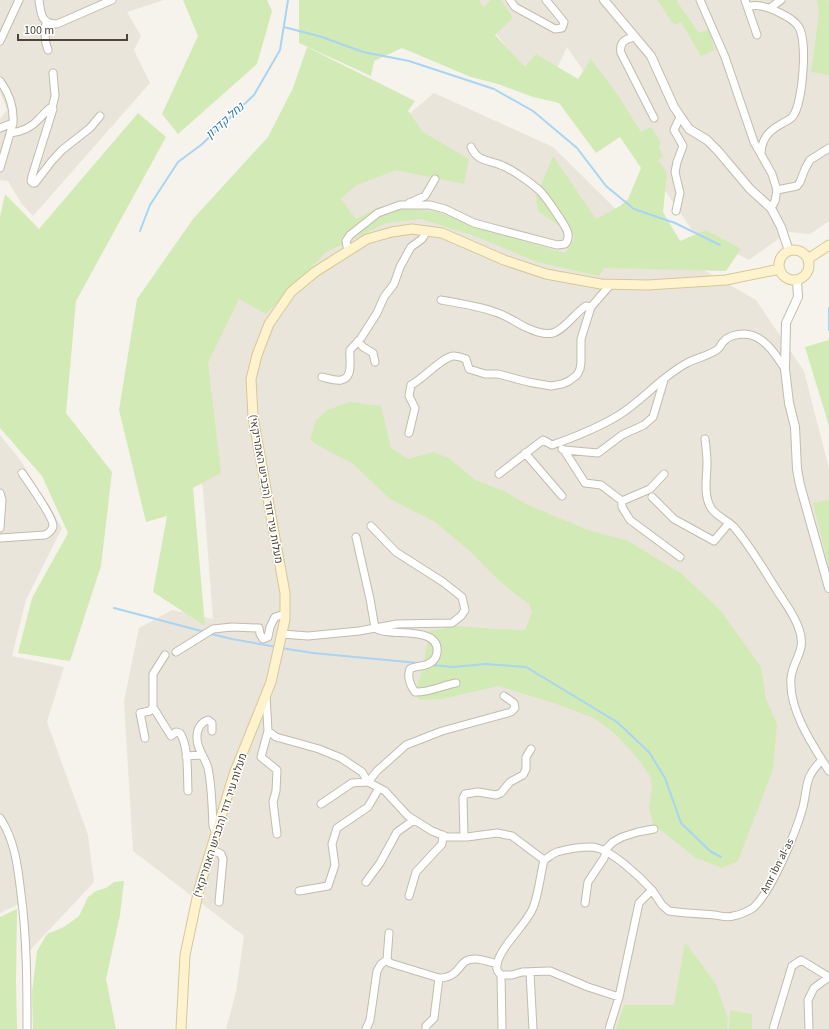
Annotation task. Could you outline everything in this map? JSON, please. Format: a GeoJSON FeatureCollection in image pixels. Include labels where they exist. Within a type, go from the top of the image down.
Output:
{"type":"FeatureCollection","features":[{"type":"Feature","properties":{"kind":"main road","name":"מעלות עיר דוד (הכביש האמריקאי)"},"geometry":{"type":"LineString","coordinates":[[181,1029],[184,955],[199,889],[234,774],[271,682],[285,614],[285,593],[253,416],[251,379],[256,355],[269,324],[291,292],[315,272],[367,239],[392,232],[412,229],[442,233],[504,260],[546,274],[601,284],[648,285],[726,280],[780,269]]}},
{"type":"Feature","properties":{"kind":"main road"},"geometry":{"type":"LineString","coordinates":[[808,259],[829,245]]}},
{"type":"Feature","properties":{"kind":"main road"},"geometry":{"type":"LineString","coordinates":[[790,251],[802,252],[808,259],[809,268],[801,278],[796,280],[788,278],[781,273],[780,260],[786,253],[790,251]]}},
{"type":"Feature","properties":{"kind":"street"},"geometry":{"type":"LineString","coordinates":[[0,41],[19,0]]}},
{"type":"Feature","properties":{"kind":"street"},"geometry":{"type":"LineString","coordinates":[[39,0],[42,15],[46,22],[44,33],[45,43],[48,50]]}},
{"type":"Feature","properties":{"kind":"street"},"geometry":{"type":"LineString","coordinates":[[46,22],[57,24],[112,0]]}},
{"type":"Feature","properties":{"kind":"street"},"geometry":{"type":"LineString","coordinates":[[510,0],[515,7],[555,29],[562,28],[564,22],[546,0]]}},
{"type":"Feature","properties":{"kind":"street"},"geometry":{"type":"LineString","coordinates":[[604,0],[651,56],[674,107],[689,129],[707,140],[750,189],[771,208],[781,227],[790,251]]}},
{"type":"Feature","properties":{"kind":"street"},"geometry":{"type":"LineString","coordinates":[[700,0],[725,58],[754,142],[772,174],[777,190],[775,201],[771,208]]}},
{"type":"Feature","properties":{"kind":"street"},"geometry":{"type":"LineString","coordinates":[[770,8],[781,0]]}},
{"type":"Feature","properties":{"kind":"street"},"geometry":{"type":"LineString","coordinates":[[747,3],[770,8],[797,24],[802,36],[802,87],[794,115],[790,119],[772,128],[762,146],[761,153]]}},
{"type":"Feature","properties":{"kind":"street"},"geometry":{"type":"LineString","coordinates":[[747,3],[757,35]]}},
{"type":"Feature","properties":{"kind":"street"},"geometry":{"type":"LineString","coordinates":[[635,37],[624,41],[620,49],[654,118]]}},
{"type":"Feature","properties":{"kind":"street"},"geometry":{"type":"LineString","coordinates":[[53,73],[55,96],[52,113],[47,124],[32,176],[31,181],[33,183],[38,180],[62,150],[90,128],[100,116]]}},
{"type":"Feature","properties":{"kind":"street"},"geometry":{"type":"LineString","coordinates":[[0,81],[6,88],[12,105],[13,123],[0,168]]}},
{"type":"Feature","properties":{"kind":"street"},"geometry":{"type":"LineString","coordinates":[[10,133],[27,129],[38,121],[47,110],[52,108]]}},
{"type":"Feature","properties":{"kind":"street"},"geometry":{"type":"LineString","coordinates":[[676,211],[680,193],[675,172],[683,146],[674,130],[680,117]]}},
{"type":"Feature","properties":{"kind":"street"},"geometry":{"type":"LineString","coordinates":[[0,128],[13,123]]}},
{"type":"Feature","properties":{"kind":"street"},"geometry":{"type":"LineString","coordinates":[[400,205],[430,205],[445,209],[474,223],[557,245],[564,244],[569,236],[567,229],[547,198],[504,166],[477,157],[471,147]]}},
{"type":"Feature","properties":{"kind":"street"},"geometry":{"type":"LineString","coordinates":[[777,190],[796,186],[800,182],[810,160],[829,148]]}},
{"type":"Feature","properties":{"kind":"street"},"geometry":{"type":"LineString","coordinates":[[348,251],[346,241],[350,235],[378,213],[416,201],[425,196],[435,179]]}},
{"type":"Feature","properties":{"kind":"street"},"geometry":{"type":"LineString","coordinates":[[322,377],[340,380],[347,378],[349,374],[350,350],[377,313],[384,297],[394,284],[400,267],[411,247],[422,239],[426,231]]}},
{"type":"Feature","properties":{"kind":"street"},"geometry":{"type":"LineString","coordinates":[[796,280],[798,297],[786,323],[785,369],[789,402],[795,427],[797,469],[800,485],[829,588]]}},
{"type":"Feature","properties":{"kind":"street"},"geometry":{"type":"LineString","coordinates":[[409,433],[415,408],[409,396],[411,385],[418,382],[441,362],[453,356],[466,359],[469,369],[485,374],[498,374],[551,386],[569,382],[577,375],[580,369],[581,339],[590,307],[611,284]]}},
{"type":"Feature","properties":{"kind":"street"},"geometry":{"type":"LineString","coordinates":[[441,300],[497,312],[533,331],[544,333],[552,333],[559,330],[580,310],[586,306],[590,307]]}},
{"type":"Feature","properties":{"kind":"street"},"geometry":{"type":"LineString","coordinates":[[499,474],[543,440],[552,445],[558,443],[593,429],[618,415],[639,401],[686,363],[718,349],[727,338],[745,334],[754,336],[774,351],[785,369]]}},
{"type":"Feature","properties":{"kind":"street"},"geometry":{"type":"LineString","coordinates":[[358,341],[363,347],[373,353],[375,362]]}},
{"type":"Feature","properties":{"kind":"street"},"geometry":{"type":"LineString","coordinates":[[564,450],[598,453],[622,435],[644,426],[653,417],[664,380]]}},
{"type":"Feature","properties":{"kind":"street"},"geometry":{"type":"LineString","coordinates":[[705,439],[707,464],[706,491],[711,508],[739,533],[763,568],[799,627],[802,639],[800,651],[791,677],[791,690],[795,709],[829,771]]}},
{"type":"Feature","properties":{"kind":"street"},"geometry":{"type":"LineString","coordinates":[[558,443],[585,483],[601,485],[622,500]]}},
{"type":"Feature","properties":{"kind":"street"},"geometry":{"type":"LineString","coordinates":[[525,453],[562,496]]}},
{"type":"Feature","properties":{"kind":"street"},"geometry":{"type":"LineString","coordinates":[[0,538],[45,535],[52,529],[53,524],[50,516],[22,473]]}},
{"type":"Feature","properties":{"kind":"street"},"geometry":{"type":"LineString","coordinates":[[622,500],[650,489],[664,474]]}},
{"type":"Feature","properties":{"kind":"street"},"geometry":{"type":"LineString","coordinates":[[0,493],[2,500],[0,528]]}},
{"type":"Feature","properties":{"kind":"street"},"geometry":{"type":"LineString","coordinates":[[652,497],[674,518],[714,541],[729,523]]}},
{"type":"Feature","properties":{"kind":"street"},"geometry":{"type":"LineString","coordinates":[[622,500],[622,507],[630,520],[680,557]]}},
{"type":"Feature","properties":{"kind":"street"},"geometry":{"type":"LineString","coordinates":[[282,634],[308,636],[359,631],[397,624],[452,623],[461,616],[465,610],[462,598],[443,582],[396,552],[371,526]]}},
{"type":"Feature","properties":{"kind":"street"},"geometry":{"type":"LineString","coordinates":[[356,537],[375,628]]}},
{"type":"Feature","properties":{"kind":"street"},"geometry":{"type":"LineString","coordinates":[[176,652],[213,629],[232,627],[259,628],[263,639],[268,637],[270,627],[275,617],[285,614]]}},
{"type":"Feature","properties":{"kind":"street"},"geometry":{"type":"LineString","coordinates":[[375,628],[378,630],[426,636],[432,639],[436,644],[437,653],[433,662],[426,666],[414,667],[410,669],[408,674],[409,680],[415,692],[420,693],[444,685],[456,683]]}},
{"type":"Feature","properties":{"kind":"street"},"geometry":{"type":"LineString","coordinates":[[165,655],[154,674],[153,707],[171,736],[176,732],[180,733],[182,736],[186,756],[188,791]]}},
{"type":"Feature","properties":{"kind":"street"},"geometry":{"type":"LineString","coordinates":[[266,695],[268,730],[261,757],[277,770],[276,791],[273,802],[277,834]]}},
{"type":"Feature","properties":{"kind":"street"},"geometry":{"type":"LineString","coordinates":[[321,804],[352,783],[368,782],[377,771],[406,745],[442,731],[512,712],[514,703],[504,696]]}},
{"type":"Feature","properties":{"kind":"street"},"geometry":{"type":"LineString","coordinates":[[145,738],[140,713],[150,711],[153,707]]}},
{"type":"Feature","properties":{"kind":"street"},"geometry":{"type":"LineString","coordinates":[[212,731],[212,722],[208,720],[201,723],[198,729],[197,742],[208,767],[213,826],[216,833]]}},
{"type":"Feature","properties":{"kind":"street"},"geometry":{"type":"LineString","coordinates":[[268,730],[276,737],[292,740],[336,756],[362,772],[368,782],[385,791],[408,816],[432,831],[443,835],[464,837],[497,833],[512,836],[544,860]]}},
{"type":"Feature","properties":{"kind":"street"},"geometry":{"type":"LineString","coordinates":[[464,837],[463,798],[465,794],[478,792],[496,795],[501,793],[510,782],[523,775],[526,769],[526,757],[531,749]]}},
{"type":"Feature","properties":{"kind":"street"},"geometry":{"type":"LineString","coordinates":[[186,756],[202,755]]}},
{"type":"Feature","properties":{"kind":"street","name":"Amr ibn al-as"},"geometry":{"type":"LineString","coordinates":[[606,852],[641,878],[652,890],[662,905],[669,911],[732,917],[752,908],[767,890],[777,872],[803,806],[804,792],[809,776],[822,760]]}},
{"type":"Feature","properties":{"kind":"street"},"geometry":{"type":"LineString","coordinates":[[300,891],[328,886],[334,864],[332,844],[337,828],[368,807],[379,788]]}},
{"type":"Feature","properties":{"kind":"street"},"geometry":{"type":"LineString","coordinates":[[0,818],[12,843],[19,871],[26,958],[27,1029]]}},
{"type":"Feature","properties":{"kind":"street"},"geometry":{"type":"LineString","coordinates":[[366,882],[380,863],[397,832],[414,820]]}},
{"type":"Feature","properties":{"kind":"street"},"geometry":{"type":"LineString","coordinates":[[585,903],[588,882],[601,862],[607,848],[613,842],[622,837],[654,829]]}},
{"type":"Feature","properties":{"kind":"street"},"geometry":{"type":"LineString","coordinates":[[409,896],[416,872],[442,844],[443,835]]}},
{"type":"Feature","properties":{"kind":"street"},"geometry":{"type":"LineString","coordinates":[[606,852],[593,847],[576,849],[557,852],[544,860],[533,910],[500,956],[497,964],[497,972],[501,975],[507,976],[522,972],[550,971],[588,987],[620,997]]}},
{"type":"Feature","properties":{"kind":"street"},"geometry":{"type":"LineString","coordinates":[[211,849],[221,854],[223,859],[219,902]]}},
{"type":"Feature","properties":{"kind":"street"},"geometry":{"type":"LineString","coordinates":[[609,1029],[620,997],[639,903],[652,890]]}},
{"type":"Feature","properties":{"kind":"street"},"geometry":{"type":"LineString","coordinates":[[387,960],[389,933]]}},
{"type":"Feature","properties":{"kind":"street"},"geometry":{"type":"LineString","coordinates":[[387,960],[390,963],[439,978],[446,978],[454,974],[460,965],[468,960],[476,959],[497,964]]}},
{"type":"Feature","properties":{"kind":"street"},"geometry":{"type":"LineString","coordinates":[[366,1029],[370,1020],[377,971],[381,964],[387,960]]}},
{"type":"Feature","properties":{"kind":"street"},"geometry":{"type":"LineString","coordinates":[[774,1029],[792,966],[801,960],[829,977],[814,988],[808,1000],[809,1029]]}},
{"type":"Feature","properties":{"kind":"street"},"geometry":{"type":"LineString","coordinates":[[530,972],[533,1029]]}},
{"type":"Feature","properties":{"kind":"street"},"geometry":{"type":"LineString","coordinates":[[501,975],[502,1029]]}},
{"type":"Feature","properties":{"kind":"street"},"geometry":{"type":"LineString","coordinates":[[426,1029],[426,1026],[434,1018],[439,978]]}},
{"type":"Feature","properties":{"kind":"shaded area"},"geometry":{"type":"Polygon","coordinates":[[[0,0],[164,0],[127,12],[141,36],[134,50],[150,83],[33,216],[21,203],[8,181],[0,180],[0,119],[7,110],[0,92],[0,0]]]}},
{"type":"Feature","properties":{"kind":"shaded area"},"geometry":{"type":"Polygon","coordinates":[[[470,0],[829,0],[829,221],[810,234],[788,232],[749,260],[692,230],[567,47],[558,66],[524,70],[470,0]]]}},
{"type":"Feature","properties":{"kind":"shaded area"},"geometry":{"type":"Polygon","coordinates":[[[434,93],[553,147],[641,234],[756,300],[804,371],[829,469],[829,1029],[226,1029],[236,992],[244,936],[133,851],[124,701],[139,628],[172,610],[213,619],[203,489],[172,341],[314,193],[434,93]]]}},
{"type":"Feature","properties":{"kind":"shaded area"},"geometry":{"type":"Polygon","coordinates":[[[0,435],[21,461],[62,528],[26,600],[12,656],[64,667],[47,722],[88,835],[94,882],[21,960],[19,904],[0,913],[0,435]]]}},
{"type":"Feature","properties":{"kind":"green space"},"geometry":{"type":"Polygon","coordinates":[[[183,0],[267,0],[272,11],[257,64],[178,134],[162,114],[198,36],[183,0]]]}},
{"type":"Feature","properties":{"kind":"green space"},"geometry":{"type":"Polygon","coordinates":[[[299,0],[479,0],[483,7],[491,0],[501,0],[513,18],[495,35],[525,67],[536,54],[578,79],[591,59],[617,94],[641,132],[651,127],[661,142],[659,147],[663,156],[658,160],[667,173],[663,212],[680,241],[706,230],[741,249],[726,271],[604,268],[599,276],[537,262],[475,236],[421,219],[386,223],[325,253],[266,314],[239,299],[208,363],[221,473],[193,488],[205,626],[153,592],[167,516],[146,522],[119,410],[137,299],[193,219],[268,137],[293,88],[307,47],[415,101],[408,111],[423,132],[469,159],[464,184],[396,170],[355,186],[341,199],[356,219],[379,207],[435,211],[492,232],[565,253],[575,237],[538,211],[536,197],[553,156],[596,219],[620,206],[628,199],[641,168],[620,137],[596,153],[559,103],[533,97],[498,84],[471,77],[402,48],[374,61],[371,76],[299,43],[299,0]]]}},
{"type":"Feature","properties":{"kind":"green space"},"geometry":{"type":"Polygon","coordinates":[[[657,0],[676,0],[699,33],[709,29],[715,50],[701,56],[681,22],[674,25],[657,0]]]}},
{"type":"Feature","properties":{"kind":"green space"},"geometry":{"type":"Polygon","coordinates":[[[817,0],[828,0],[829,3],[829,75],[811,72],[819,14],[817,0]]]}},
{"type":"Feature","properties":{"kind":"green space"},"geometry":{"type":"Polygon","coordinates":[[[138,113],[166,137],[76,301],[66,413],[112,472],[101,566],[70,661],[18,653],[32,598],[68,533],[42,476],[0,428],[0,217],[5,194],[39,229],[138,113]]]}},
{"type":"Feature","properties":{"kind":"green space"},"geometry":{"type":"Polygon","coordinates":[[[829,340],[829,426],[805,347],[829,340]]]}},
{"type":"Feature","properties":{"kind":"green space"},"geometry":{"type":"Polygon","coordinates":[[[350,402],[381,406],[391,448],[408,459],[434,452],[450,459],[475,480],[506,492],[528,505],[588,530],[628,541],[682,574],[721,611],[761,667],[766,699],[777,724],[773,769],[738,861],[722,868],[696,858],[653,824],[649,807],[652,789],[651,778],[633,753],[613,732],[594,718],[554,703],[498,686],[442,699],[419,700],[416,689],[423,668],[429,631],[457,626],[525,630],[532,612],[529,604],[511,591],[471,552],[435,522],[390,499],[352,463],[310,440],[316,420],[327,410],[350,402]]]}},
{"type":"Feature","properties":{"kind":"green space"},"geometry":{"type":"Polygon","coordinates":[[[829,500],[829,568],[813,503],[829,500]]]}},
{"type":"Feature","properties":{"kind":"green space"},"geometry":{"type":"Polygon","coordinates":[[[124,881],[120,915],[106,979],[116,1029],[33,1029],[32,992],[37,951],[47,934],[64,927],[79,916],[88,897],[96,891],[106,888],[114,882],[124,881]]]}},
{"type":"Feature","properties":{"kind":"green space"},"geometry":{"type":"Polygon","coordinates":[[[17,909],[17,1029],[0,1029],[0,917],[17,909]]]}},
{"type":"Feature","properties":{"kind":"green space"},"geometry":{"type":"Polygon","coordinates":[[[685,942],[716,984],[728,1019],[727,1029],[616,1029],[624,1005],[674,1005],[685,942]]]}},
{"type":"Feature","properties":{"kind":"green space"},"geometry":{"type":"Polygon","coordinates":[[[730,1010],[752,1014],[752,1029],[729,1029],[730,1010]]]}},
{"type":"Feature","properties":{"kind":"waterway","name":"נחל קדרון"},"geometry":{"type":"LineString","coordinates":[[140,231],[150,205],[178,162],[201,145],[254,95],[280,50],[288,0]]}},
{"type":"Feature","properties":{"kind":"waterway"},"geometry":{"type":"LineString","coordinates":[[284,27],[322,37],[363,52],[409,61],[494,89],[533,111],[577,148],[606,186],[634,209],[675,223],[720,245]]}},
{"type":"Feature","properties":{"kind":"waterway"},"geometry":{"type":"LineString","coordinates":[[829,308],[829,330]]}},
{"type":"Feature","properties":{"kind":"waterway"},"geometry":{"type":"LineString","coordinates":[[114,608],[205,632]]}},
{"type":"Feature","properties":{"kind":"waterway"},"geometry":{"type":"LineString","coordinates":[[211,634],[277,647]]}},
{"type":"Feature","properties":{"kind":"waterway"},"geometry":{"type":"LineString","coordinates":[[281,648],[313,653],[418,663]]}},
{"type":"Feature","properties":{"kind":"waterway"},"geometry":{"type":"LineString","coordinates":[[432,665],[453,667],[486,664],[526,667],[617,722],[649,752],[665,778],[681,823],[710,851],[721,857]]}}]}
